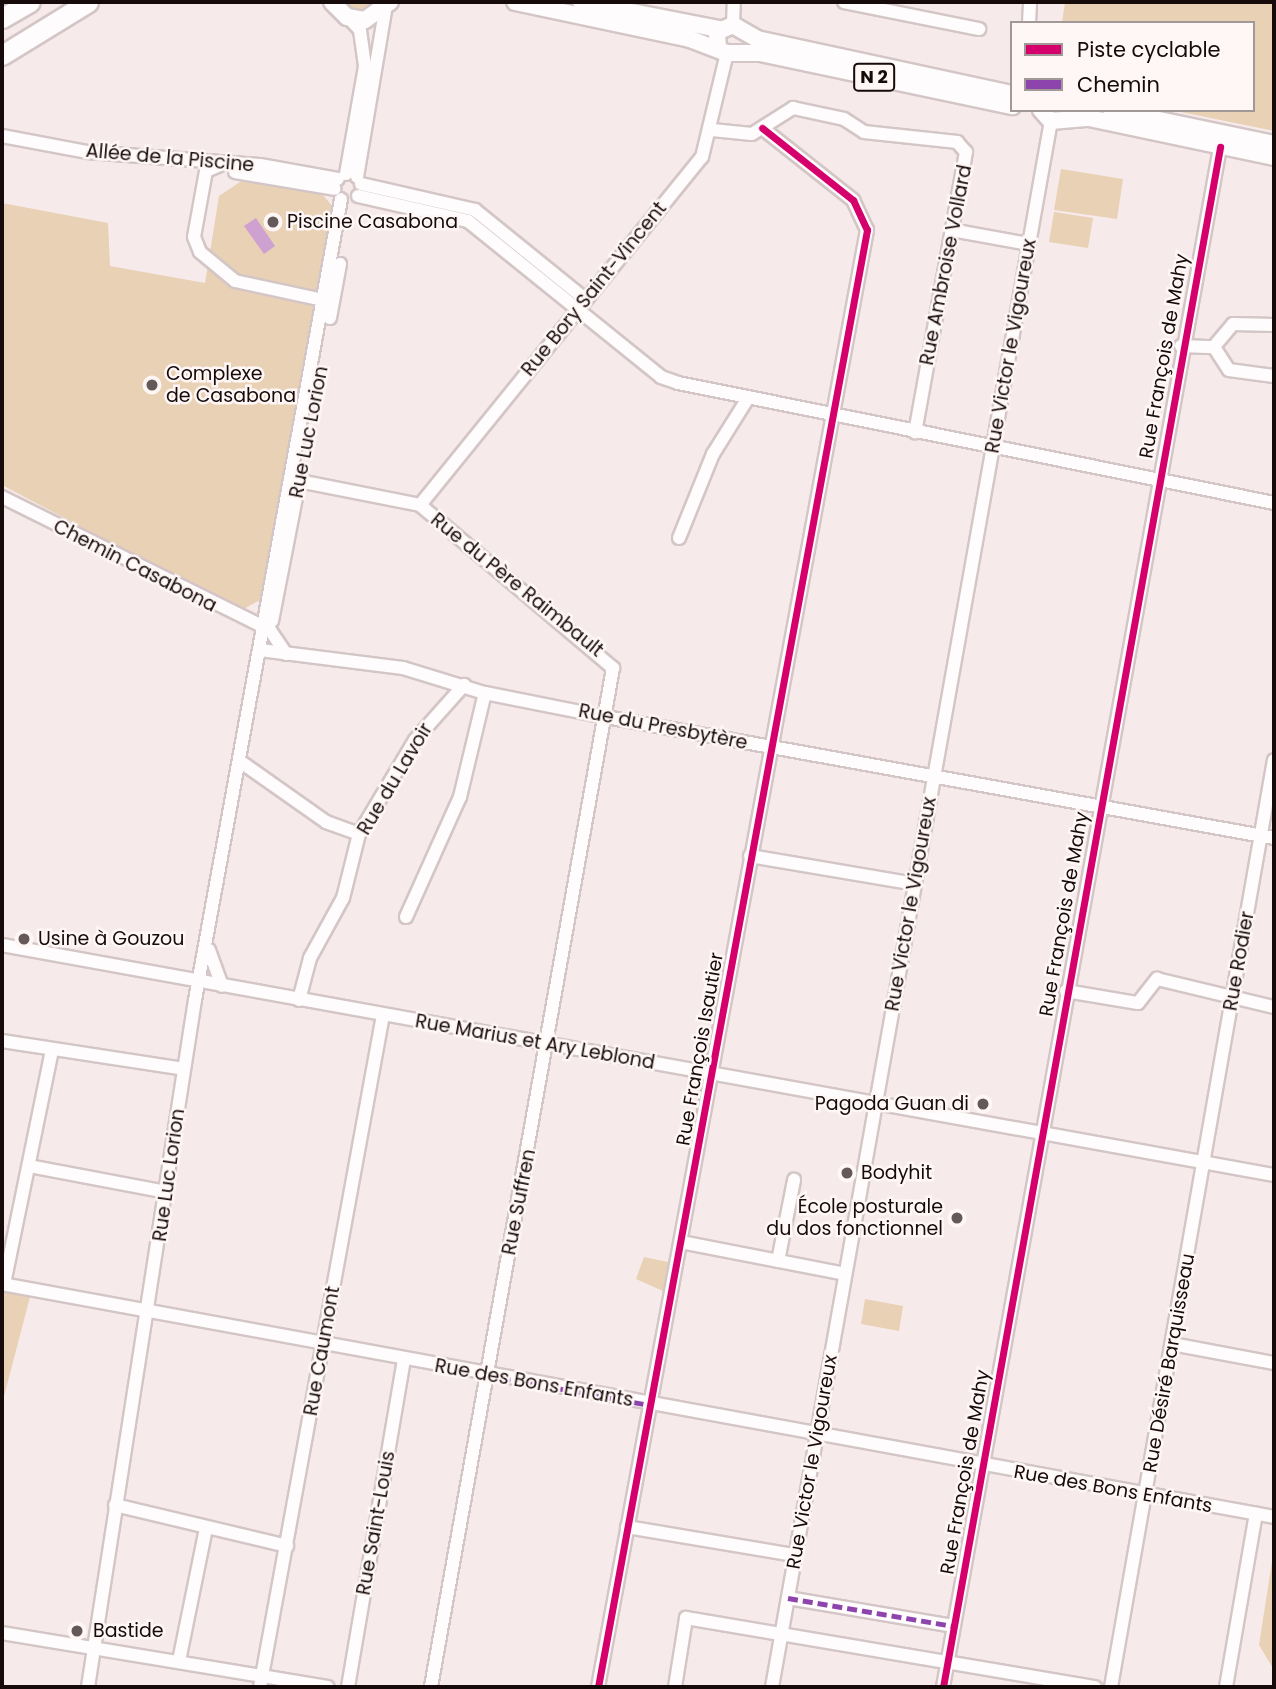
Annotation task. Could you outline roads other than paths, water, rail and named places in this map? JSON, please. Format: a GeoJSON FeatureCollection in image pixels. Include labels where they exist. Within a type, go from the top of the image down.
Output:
{"type":"FeatureCollection","features":[{"type":"Feature","properties":{"kind":"highway"},"geometry":{"type":"LineString","coordinates":[[2,18],[30,2]]}},
{"type":"Feature","properties":{"kind":"highway"},"geometry":{"type":"LineString","coordinates":[[2,43],[68,2]]}},
{"type":"Feature","properties":{"kind":"highway"},"geometry":{"type":"LineString","coordinates":[[2,55],[88,2]]}},
{"type":"Feature","properties":{"kind":"main road"},"geometry":{"type":"LineString","coordinates":[[332,2],[347,17],[365,20],[388,6]]}},
{"type":"Feature","properties":{"kind":"main road","name":"N 2"},"geometry":{"type":"LineString","coordinates":[[515,2],[727,51],[1010,106]]}},
{"type":"Feature","properties":{"kind":"main road","name":"N 2"},"geometry":{"type":"LineString","coordinates":[[581,2],[731,29],[1010,94]]}},
{"type":"Feature","properties":{"kind":"main road"},"geometry":{"type":"LineString","coordinates":[[727,51],[731,29]]}},
{"type":"Feature","properties":{"kind":"main road"},"geometry":{"type":"LineString","coordinates":[[727,51],[731,29]]}},
{"type":"Feature","properties":{"kind":"main road"},"geometry":{"type":"LineString","coordinates":[[1121,112],[1274,144]]}},
{"type":"Feature","properties":{"kind":"main road"},"geometry":{"type":"LineString","coordinates":[[1049,114],[1088,118],[1274,157]]}},
{"type":"Feature","properties":{"kind":"street"},"geometry":{"type":"LineString","coordinates":[[731,29],[734,2]]}},
{"type":"Feature","properties":{"kind":"street"},"geometry":{"type":"LineString","coordinates":[[844,2],[979,29]]}},
{"type":"Feature","properties":{"kind":"street"},"geometry":{"type":"LineString","coordinates":[[1029,21],[1030,2]]}},
{"type":"Feature","properties":{"kind":"street","name":"Rue Luc Lorion"},"geometry":{"type":"LineString","coordinates":[[88,1687],[199,981],[208,947],[260,664],[300,479],[349,187],[388,6]]}},
{"type":"Feature","properties":{"kind":"street","name":"Rue Luc Lorion"},"geometry":{"type":"LineString","coordinates":[[347,17],[360,30],[365,66],[349,187]]}},
{"type":"Feature","properties":{"kind":"street","name":"Rue Bory Saint-Vincent"},"geometry":{"type":"LineString","coordinates":[[420,505],[702,157],[712,130],[727,51]]}},
{"type":"Feature","properties":{"kind":"street","name":"Rue Ambroise Vollard"},"geometry":{"type":"LineString","coordinates":[[762,128],[793,108],[893,138],[957,142],[967,152],[915,432]]}},
{"type":"Feature","properties":{"kind":"street","name":"Rue Victor le Vigoureux"},"geometry":{"type":"LineString","coordinates":[[772,1687],[1029,244],[1049,114]]}},
{"type":"Feature","properties":{"kind":"street"},"geometry":{"type":"LineString","coordinates":[[712,130],[739,136],[762,128]]}},
{"type":"Feature","properties":{"kind":"street","name":"Rue François Isautier"},"geometry":{"type":"LineString","coordinates":[[598,1687],[770,747],[834,416],[865,215],[762,128]]}},
{"type":"Feature","properties":{"kind":"street","name":"Allée de la Piscine"},"geometry":{"type":"LineString","coordinates":[[2,139],[87,152],[220,164],[349,187]]}},
{"type":"Feature","properties":{"kind":"street","name":"Allée de la Piscine"},"geometry":{"type":"LineString","coordinates":[[2,139],[206,171],[349,187]]}},
{"type":"Feature","properties":{"kind":"street","name":"Rue François de Mahy"},"geometry":{"type":"LineString","coordinates":[[943,1687],[1157,479],[1220,147]]}},
{"type":"Feature","properties":{"kind":"street"},"geometry":{"type":"LineString","coordinates":[[220,164],[206,171],[195,244],[235,281],[329,301]]}},
{"type":"Feature","properties":{"kind":"street"},"geometry":{"type":"LineString","coordinates":[[349,187],[468,221],[582,304],[661,377],[834,416],[1274,503]]}},
{"type":"Feature","properties":{"kind":"street"},"geometry":{"type":"LineString","coordinates":[[951,230],[1029,244]]}},
{"type":"Feature","properties":{"kind":"street","name":"Rue Luc Lorion"},"geometry":{"type":"LineString","coordinates":[[267,630],[294,467],[329,301]]}},
{"type":"Feature","properties":{"kind":"street"},"geometry":{"type":"LineString","coordinates":[[1214,347],[1233,324],[1274,325]]}},
{"type":"Feature","properties":{"kind":"street"},"geometry":{"type":"LineString","coordinates":[[1181,346],[1214,347]]}},
{"type":"Feature","properties":{"kind":"street"},"geometry":{"type":"LineString","coordinates":[[1214,347],[1229,370],[1274,376]]}},
{"type":"Feature","properties":{"kind":"street"},"geometry":{"type":"LineString","coordinates":[[679,538],[713,454],[748,398]]}},
{"type":"Feature","properties":{"kind":"street"},"geometry":{"type":"LineString","coordinates":[[294,467],[300,479]]}},
{"type":"Feature","properties":{"kind":"street","name":"Rue du Père Raimbault"},"geometry":{"type":"LineString","coordinates":[[300,479],[420,505],[605,656],[614,668],[605,717]]}},
{"type":"Feature","properties":{"kind":"street","name":"Chemin Casabona"},"geometry":{"type":"LineString","coordinates":[[2,498],[267,630]]}},
{"type":"Feature","properties":{"kind":"street"},"geometry":{"type":"LineString","coordinates":[[267,630],[286,654]]}},
{"type":"Feature","properties":{"kind":"street","name":"Rue du Presbytère"},"geometry":{"type":"LineString","coordinates":[[263,650],[402,668],[485,693],[605,717],[1274,838]]}},
{"type":"Feature","properties":{"kind":"street","name":"Rue du Lavoir"},"geometry":{"type":"LineString","coordinates":[[299,1000],[310,958],[343,898],[359,834],[415,740],[464,685]]}},
{"type":"Feature","properties":{"kind":"street"},"geometry":{"type":"LineString","coordinates":[[406,917],[460,797],[485,693]]}},
{"type":"Feature","properties":{"kind":"street","name":"Rue Suffren"},"geometry":{"type":"LineString","coordinates":[[431,1687],[605,717]]}},
{"type":"Feature","properties":{"kind":"street","name":"Rue Rodier"},"geometry":{"type":"LineString","coordinates":[[1205,1163],[1274,760]]}},
{"type":"Feature","properties":{"kind":"street"},"geometry":{"type":"LineString","coordinates":[[241,762],[326,821],[359,834]]}},
{"type":"Feature","properties":{"kind":"street"},"geometry":{"type":"LineString","coordinates":[[750,856],[915,884]]}},
{"type":"Feature","properties":{"kind":"street","name":"Rue Marius et Ary Leblond"},"geometry":{"type":"LineString","coordinates":[[2,945],[1274,1175]]}},
{"type":"Feature","properties":{"kind":"street"},"geometry":{"type":"LineString","coordinates":[[208,947],[222,986]]}},
{"type":"Feature","properties":{"kind":"street"},"geometry":{"type":"LineString","coordinates":[[1066,991],[1138,1003],[1157,979],[1232,1000],[1274,1007]]}},
{"type":"Feature","properties":{"kind":"street","name":"Rue Caumont"},"geometry":{"type":"LineString","coordinates":[[261,1681],[383,1015]]}},
{"type":"Feature","properties":{"kind":"street"},"geometry":{"type":"LineString","coordinates":[[2,1041],[184,1069]]}},
{"type":"Feature","properties":{"kind":"street"},"geometry":{"type":"LineString","coordinates":[[3,1284],[52,1050]]}},
{"type":"Feature","properties":{"kind":"street","name":"Rue Désiré Barquisseau"},"geometry":{"type":"LineString","coordinates":[[1111,1687],[1205,1163]]}},
{"type":"Feature","properties":{"kind":"street"},"geometry":{"type":"LineString","coordinates":[[29,1166],[167,1192]]}},
{"type":"Feature","properties":{"kind":"street"},"geometry":{"type":"LineString","coordinates":[[778,1261],[794,1180]]}},
{"type":"Feature","properties":{"kind":"street"},"geometry":{"type":"LineString","coordinates":[[681,1242],[845,1274]]}},
{"type":"Feature","properties":{"kind":"street","name":"Rue des Bons Enfants"},"geometry":{"type":"LineString","coordinates":[[3,1284],[982,1466],[1274,1517]]}},
{"type":"Feature","properties":{"kind":"street"},"geometry":{"type":"LineString","coordinates":[[1172,1345],[1274,1363]]}},
{"type":"Feature","properties":{"kind":"street","name":"Rue Saint-Louis"},"geometry":{"type":"LineString","coordinates":[[348,1687],[404,1360]]}},
{"type":"Feature","properties":{"kind":"street"},"geometry":{"type":"LineString","coordinates":[[115,1505],[189,1518],[206,1528],[287,1546]]}},
{"type":"Feature","properties":{"kind":"street"},"geometry":{"type":"LineString","coordinates":[[1226,1687],[1256,1514]]}},
{"type":"Feature","properties":{"kind":"street"},"geometry":{"type":"LineString","coordinates":[[627,1527],[795,1555]]}},
{"type":"Feature","properties":{"kind":"street"},"geometry":{"type":"LineString","coordinates":[[179,1661],[206,1528]]}},
{"type":"Feature","properties":{"kind":"street"},"geometry":{"type":"LineString","coordinates":[[788,1598],[953,1626]]}},
{"type":"Feature","properties":{"kind":"street"},"geometry":{"type":"LineString","coordinates":[[675,1687],[686,1618],[782,1632],[1095,1687]]}},
{"type":"Feature","properties":{"kind":"street"},"geometry":{"type":"LineString","coordinates":[[2,1633],[179,1661],[261,1681],[328,1687]]}},
{"type":"Feature","properties":{"kind":"place","name":"Piscine Casabona"},"geometry":{"type":"Point","coordinates":[273,222]}},
{"type":"Feature","properties":{"kind":"place","name":"Complexe de Casabona"},"geometry":{"type":"Point","coordinates":[152,385]}},
{"type":"Feature","properties":{"kind":"place","name":"Usine à Gouzou"},"geometry":{"type":"Point","coordinates":[24,939]}},
{"type":"Feature","properties":{"kind":"place","name":"Pagoda Guan di"},"geometry":{"type":"Point","coordinates":[983,1104]}},
{"type":"Feature","properties":{"kind":"place","name":"Bodyhit"},"geometry":{"type":"Point","coordinates":[847,1173]}},
{"type":"Feature","properties":{"kind":"place","name":"École posturale du dos fonctionnel"},"geometry":{"type":"Point","coordinates":[957,1218]}},
{"type":"Feature","properties":{"kind":"place","name":"Bastide"},"geometry":{"type":"Point","coordinates":[77,1631]}}]}
